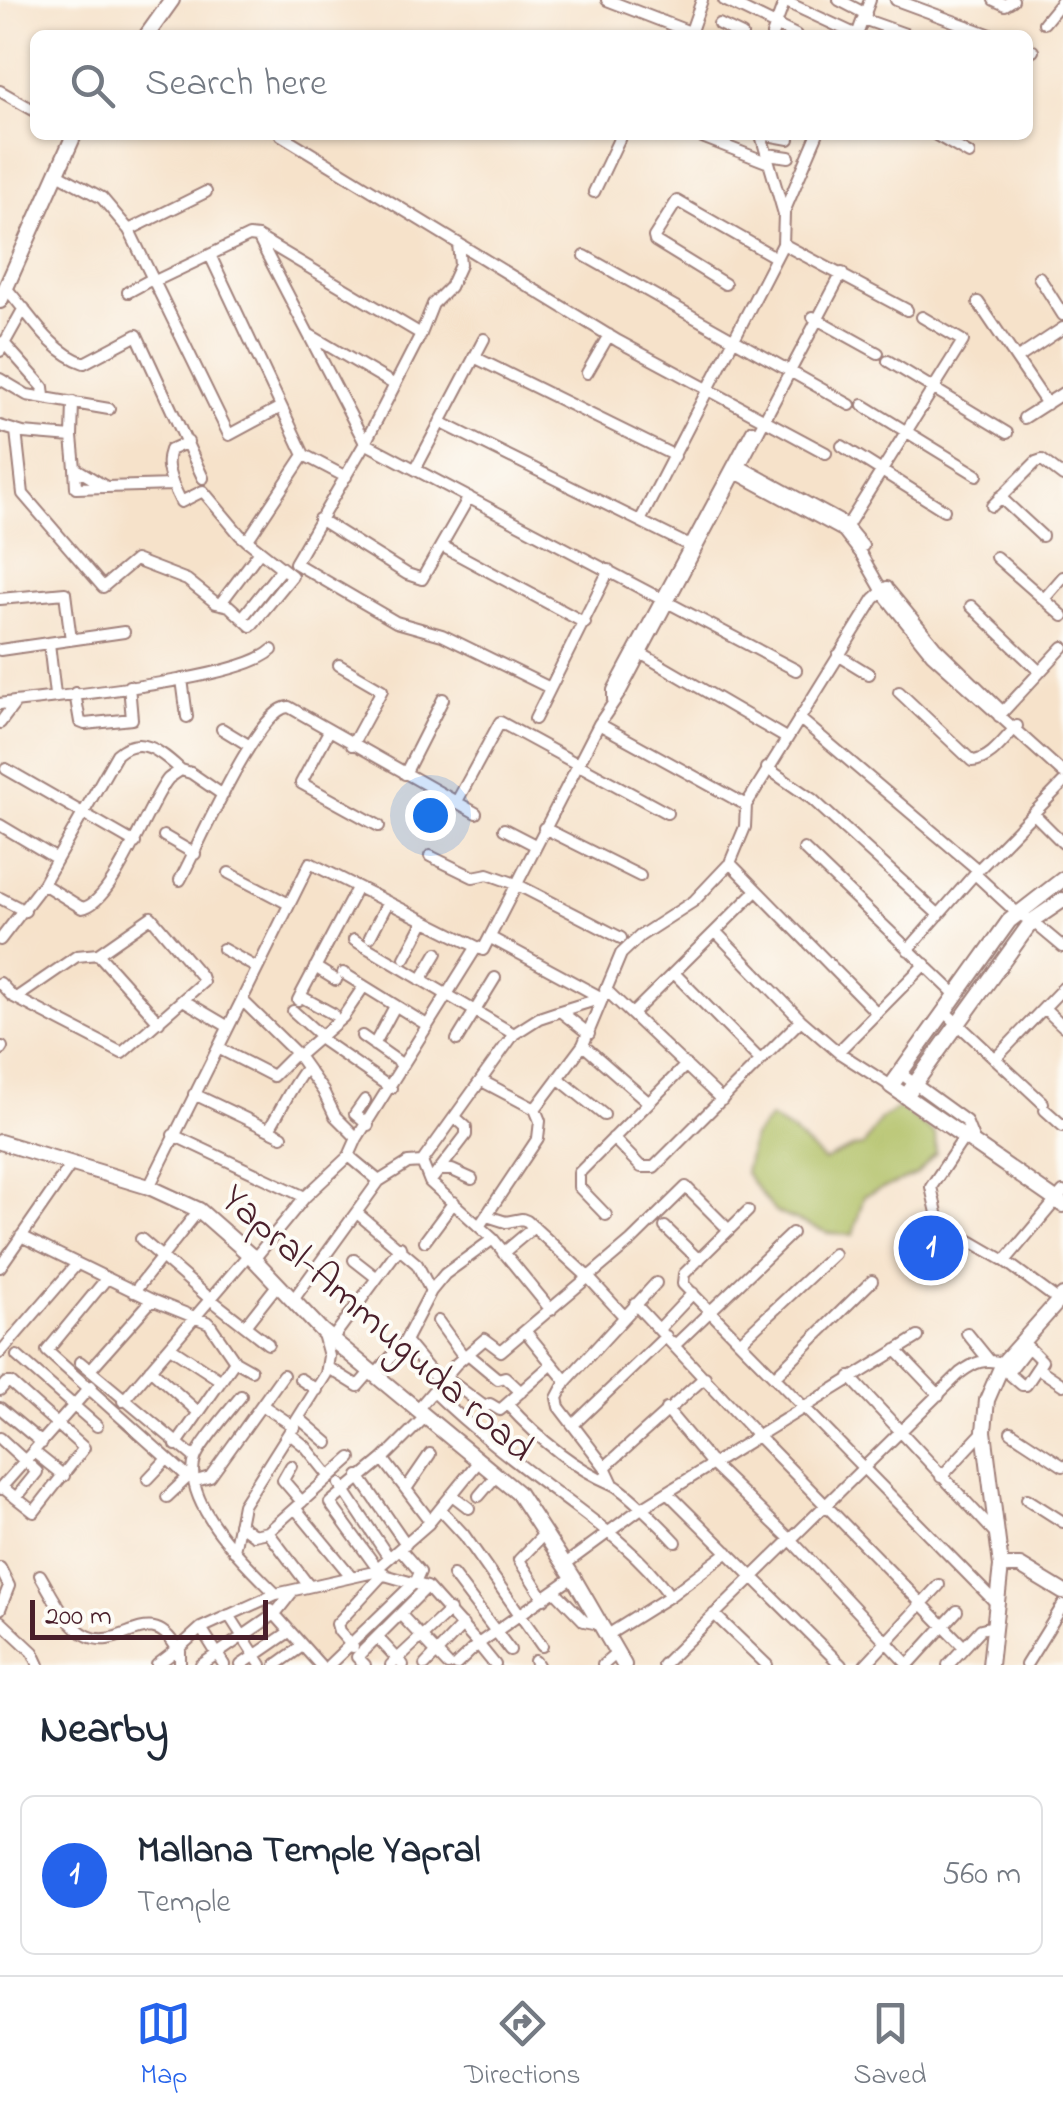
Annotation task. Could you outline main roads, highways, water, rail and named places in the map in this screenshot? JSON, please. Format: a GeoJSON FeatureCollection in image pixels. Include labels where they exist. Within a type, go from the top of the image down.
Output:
{"type":"FeatureCollection","features":[{"type":"Feature","properties":{"kind":"place","name":"Mallana Temple Yapral"},"geometry":{"type":"Point","coordinates":[931,1248]}}]}
